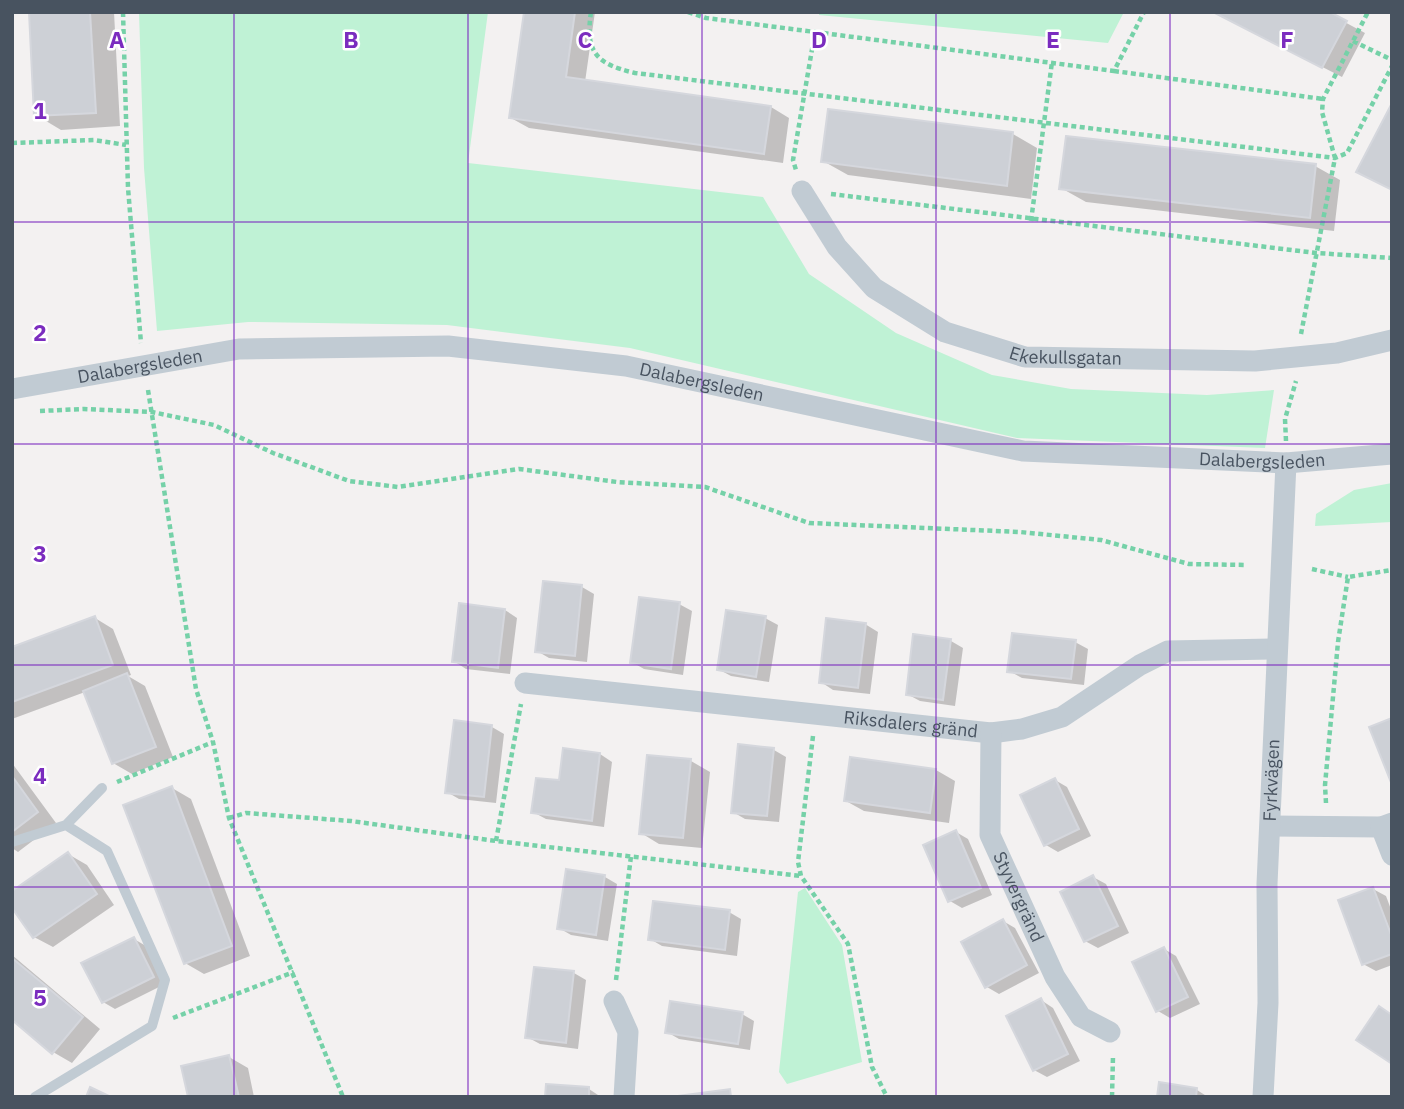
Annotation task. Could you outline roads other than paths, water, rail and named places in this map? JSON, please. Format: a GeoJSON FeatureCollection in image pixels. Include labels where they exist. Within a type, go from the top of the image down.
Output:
{"type":"FeatureCollection","features":[{"type":"Feature","properties":{"kind":"street","name":"Ekekullsgatan"},"geometry":{"type":"LineString","coordinates":[[802,191],[837,247],[874,288],[945,332],[1025,357],[1255,361],[1337,353],[1392,340]]}},
{"type":"Feature","properties":{"kind":"street","name":"Dalabergsleden"},"geometry":{"type":"LineString","coordinates":[[12,389],[239,349],[448,346],[626,366],[1023,451],[1286,463],[1392,454]]}},
{"type":"Feature","properties":{"kind":"street","name":"Fyrkvägen"},"geometry":{"type":"LineString","coordinates":[[1263,1097],[1268,1003],[1268,884],[1276,649],[1286,463]]}},
{"type":"Feature","properties":{"kind":"street","name":"Riksdalers gränd"},"geometry":{"type":"LineString","coordinates":[[525,683],[991,733],[1022,729],[1062,717],[1140,664],[1168,651],[1276,649]]}},
{"type":"Feature","properties":{"kind":"street","name":"Styvergränd"},"geometry":{"type":"LineString","coordinates":[[991,733],[990,835],[1055,976],[1081,1017],[1110,1032]]}},
{"type":"Feature","properties":{"kind":"street"},"geometry":{"type":"LineString","coordinates":[[1272,826],[1328,828],[1387,825],[1392,855]]}},
{"type":"Feature","properties":{"kind":"street"},"geometry":{"type":"LineString","coordinates":[[614,1001],[628,1032],[624,1097]]}},
{"type":"Feature","properties":{"kind":"lane"},"geometry":{"type":"LineString","coordinates":[[12,842],[66,825],[102,788]]}},
{"type":"Feature","properties":{"kind":"lane"},"geometry":{"type":"LineString","coordinates":[[35,1097],[152,1026],[165,980],[107,851],[66,825]]}}]}
